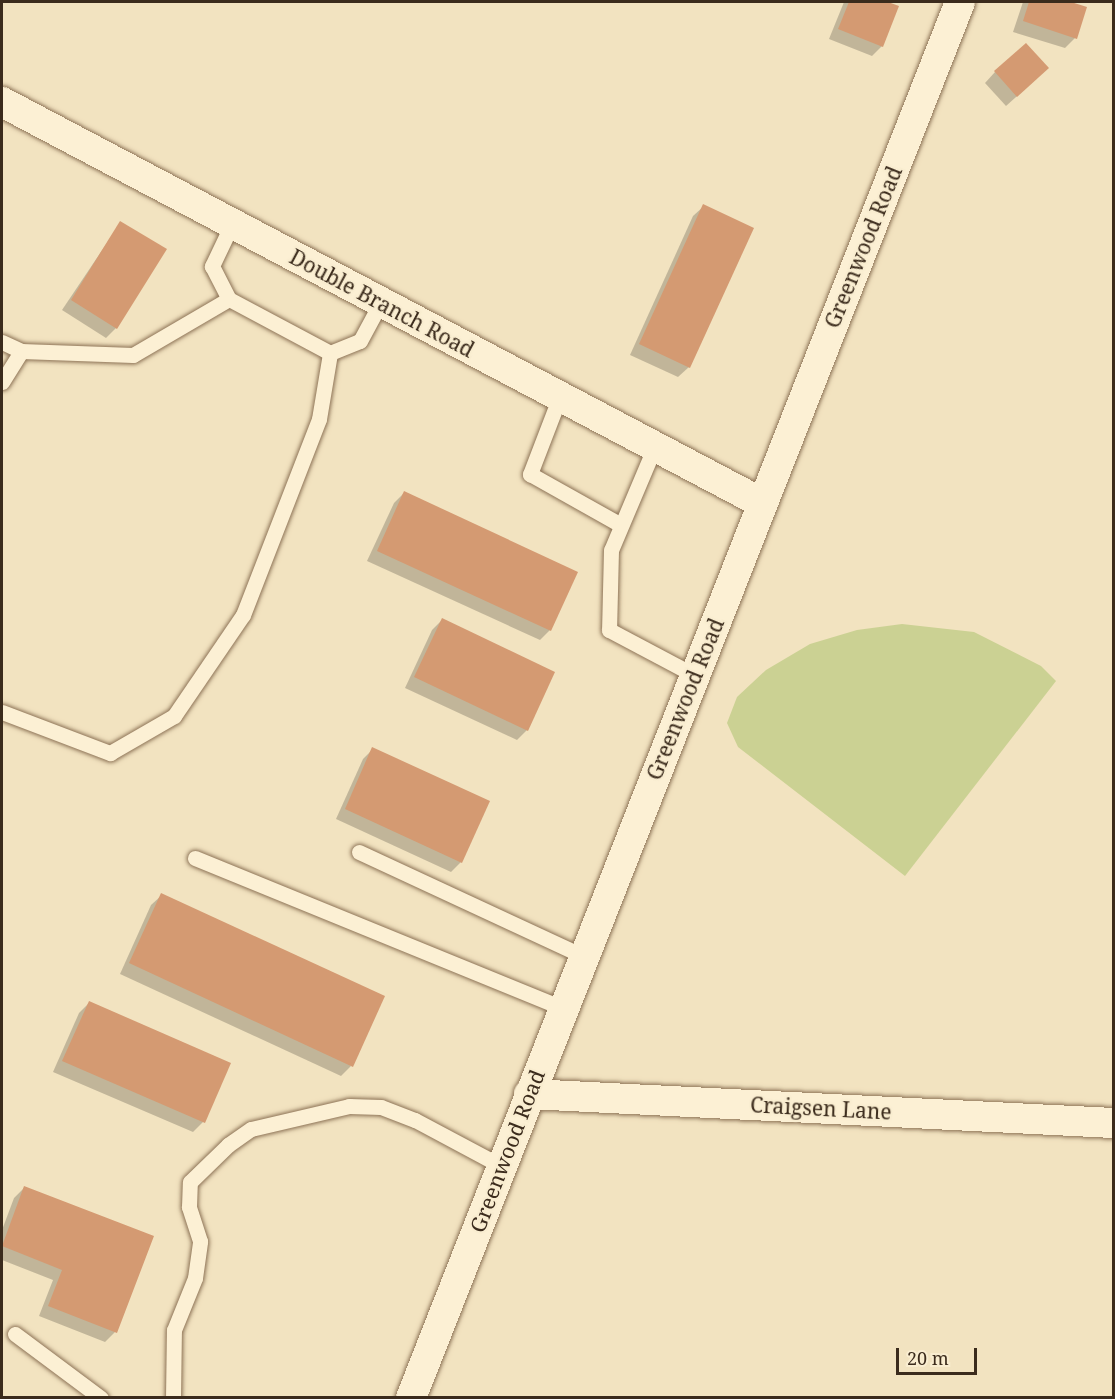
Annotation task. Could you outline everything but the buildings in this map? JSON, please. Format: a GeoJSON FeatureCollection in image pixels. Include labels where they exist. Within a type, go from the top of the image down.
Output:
{"type":"FeatureCollection","features":[{"type":"Feature","properties":{"kind":"street","name":"Greenwood Road"},"geometry":{"type":"LineString","coordinates":[[411,1398],[960,2]]}},
{"type":"Feature","properties":{"kind":"street","name":"Double Branch Road"},"geometry":{"type":"LineString","coordinates":[[2,102],[762,503]]}},
{"type":"Feature","properties":{"kind":"street","name":"Craigsen Lane"},"geometry":{"type":"LineString","coordinates":[[529,1094],[1113,1123]]}},
{"type":"Feature","properties":{"kind":"lane"},"geometry":{"type":"LineString","coordinates":[[232,224],[212,267],[229,299],[330,353],[360,341],[381,302]]}},
{"type":"Feature","properties":{"kind":"lane"},"geometry":{"type":"LineString","coordinates":[[2,342],[21,351],[133,355],[229,299]]}},
{"type":"Feature","properties":{"kind":"lane"},"geometry":{"type":"LineString","coordinates":[[2,382],[21,351]]}},
{"type":"Feature","properties":{"kind":"lane"},"geometry":{"type":"LineString","coordinates":[[2,712],[110,753],[174,716],[243,615],[319,419],[330,353]]}},
{"type":"Feature","properties":{"kind":"lane"},"geometry":{"type":"LineString","coordinates":[[560,396],[530,474],[621,525]]}},
{"type":"Feature","properties":{"kind":"lane"},"geometry":{"type":"LineString","coordinates":[[655,446],[611,550],[609,630],[694,675]]}},
{"type":"Feature","properties":{"kind":"lane"},"geometry":{"type":"LineString","coordinates":[[358,852],[583,957]]}},
{"type":"Feature","properties":{"kind":"lane"},"geometry":{"type":"LineString","coordinates":[[195,858],[563,1008]]}},
{"type":"Feature","properties":{"kind":"lane"},"geometry":{"type":"LineString","coordinates":[[173,1398],[174,1330],[195,1278],[200,1241],[189,1207],[190,1182],[251,1129],[349,1106],[381,1107],[415,1120],[501,1166]]}},
{"type":"Feature","properties":{"kind":"lane"},"geometry":{"type":"LineString","coordinates":[[15,1334],[101,1398]]}},
{"type":"Feature","properties":{"kind":"green space"},"geometry":{"type":"Polygon","coordinates":[[[902,624],[974,632],[1041,666],[1056,681],[905,876],[738,747],[727,723],[737,697],[766,670],[810,644],[857,630],[902,624]]]}}]}
